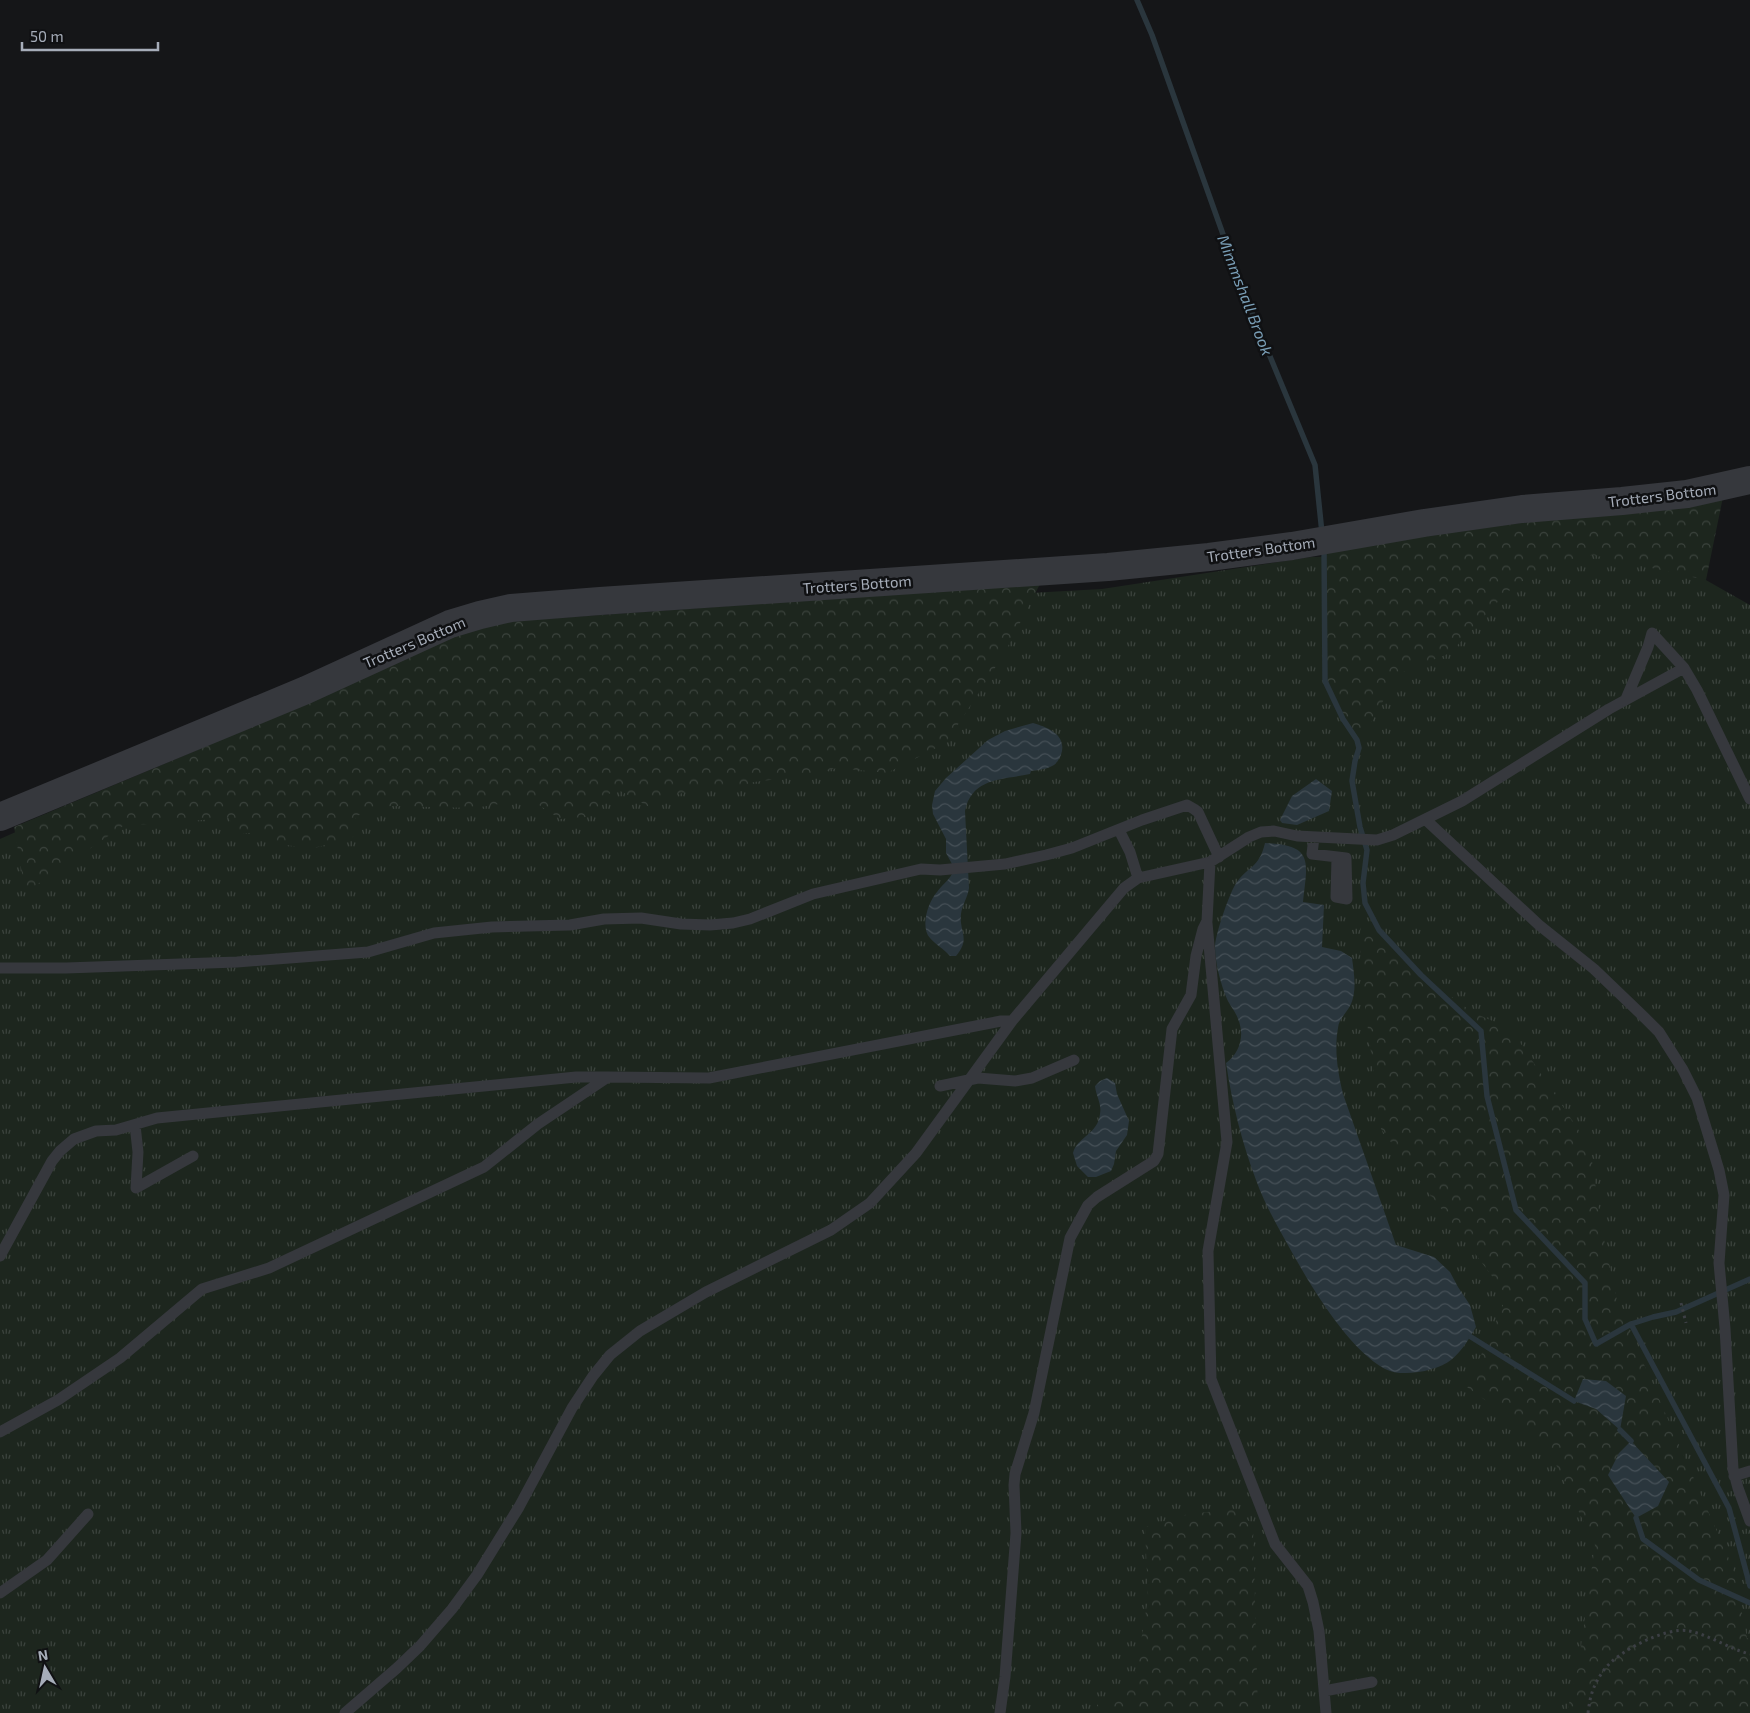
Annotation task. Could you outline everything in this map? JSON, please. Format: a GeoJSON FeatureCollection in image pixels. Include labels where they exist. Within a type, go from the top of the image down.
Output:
{"type":"FeatureCollection","features":[{"type":"Feature","properties":{"kind":"street","name":"Trotters Bottom"},"geometry":{"type":"LineString","coordinates":[[0,817],[306,690],[450,624],[511,608],[1108,567],[1209,557],[1522,509],[1687,494],[1750,480]]}},
{"type":"Feature","properties":{"kind":"lane"},"geometry":{"type":"LineString","coordinates":[[1626,699],[1652,633],[1684,668],[1697,690],[1750,799]]}},
{"type":"Feature","properties":{"kind":"lane"},"geometry":{"type":"LineString","coordinates":[[346,1713],[420,1646],[477,1575],[519,1507],[572,1408],[593,1376],[610,1356],[640,1331],[706,1292],[831,1230],[870,1203],[916,1153],[1012,1021],[1124,888],[1138,878],[1214,859],[1249,837],[1261,832],[1274,831],[1298,836],[1377,840],[1394,835],[1462,801],[1626,699],[1684,668]]}},
{"type":"Feature","properties":{"kind":"lane"},"geometry":{"type":"LineString","coordinates":[[0,968],[66,968],[237,962],[368,952],[434,933],[492,927],[570,925],[604,919],[641,918],[681,924],[710,925],[733,923],[750,919],[813,894],[921,869],[949,869],[1005,864],[1039,857],[1072,848],[1142,820],[1187,805],[1194,808],[1198,812],[1214,859],[1207,921],[1226,1142],[1208,1251],[1211,1379],[1275,1544],[1308,1586],[1319,1631],[1326,1713]]}},
{"type":"Feature","properties":{"kind":"lane"},"geometry":{"type":"LineString","coordinates":[[1426,820],[1539,925],[1594,970],[1659,1032],[1683,1070],[1697,1098],[1719,1170],[1724,1195],[1719,1263],[1725,1328],[1732,1469],[1750,1521]]}},
{"type":"Feature","properties":{"kind":"lane"},"geometry":{"type":"LineString","coordinates":[[1118,830],[1130,852],[1138,878]]}},
{"type":"Feature","properties":{"kind":"lane"},"geometry":{"type":"LineString","coordinates":[[1314,837],[1312,854],[1337,857]]}},
{"type":"Feature","properties":{"kind":"lane"},"geometry":{"type":"LineString","coordinates":[[1000,1713],[1005,1677],[1016,1533],[1015,1474],[1034,1413],[1070,1238],[1088,1205],[1097,1197],[1154,1160],[1158,1154],[1172,1029],[1191,996],[1196,956],[1207,921]]}},
{"type":"Feature","properties":{"kind":"lane"},"geometry":{"type":"LineString","coordinates":[[0,1256],[52,1161],[74,1139],[96,1131],[116,1130],[135,1126],[157,1118],[225,1110],[576,1077],[710,1078],[1001,1021],[1012,1021]]}},
{"type":"Feature","properties":{"kind":"lane"},"geometry":{"type":"LineString","coordinates":[[940,1086],[978,1078],[1015,1080],[1032,1078],[1074,1060]]}},
{"type":"Feature","properties":{"kind":"lane"},"geometry":{"type":"LineString","coordinates":[[0,1432],[58,1400],[120,1358],[202,1289],[269,1268],[484,1167],[538,1124],[608,1077]]}},
{"type":"Feature","properties":{"kind":"lane"},"geometry":{"type":"LineString","coordinates":[[135,1126],[138,1152],[136,1188],[193,1156]]}},
{"type":"Feature","properties":{"kind":"lane"},"geometry":{"type":"LineString","coordinates":[[1734,1476],[1750,1471]]}},
{"type":"Feature","properties":{"kind":"lane"},"geometry":{"type":"LineString","coordinates":[[0,1592],[47,1560],[88,1514]]}},
{"type":"Feature","properties":{"kind":"lane"},"geometry":{"type":"LineString","coordinates":[[1324,1691],[1372,1682]]}},
{"type":"Feature","properties":{"kind":"path"},"geometry":{"type":"LineString","coordinates":[[1681,1303],[1686,1323]]}},
{"type":"Feature","properties":{"kind":"path"},"geometry":{"type":"LineString","coordinates":[[1588,1713],[1591,1692],[1605,1669],[1621,1654],[1661,1634],[1687,1630],[1750,1654]]}},
{"type":"Feature","properties":{"kind":"green space"},"geometry":{"type":"Polygon","coordinates":[[[1723,497],[1706,580],[1593,555],[1547,564],[1506,593],[1450,653],[1398,674],[1372,721],[1357,740],[1343,719],[1325,681],[1324,548],[1723,497]]]}},
{"type":"Feature","properties":{"kind":"green space"},"geometry":{"type":"Polygon","coordinates":[[[1651,549],[1750,605],[1750,1713],[0,1713],[0,839],[486,623],[1102,589],[1311,557],[1651,549]]]}},
{"type":"Feature","properties":{"kind":"green space"},"geometry":{"type":"Polygon","coordinates":[[[1040,584],[1004,654],[946,743],[887,773],[838,768],[794,777],[754,782],[730,790],[705,787],[675,795],[651,808],[617,789],[609,794],[597,812],[586,817],[560,819],[530,799],[474,808],[391,806],[356,816],[353,837],[311,849],[268,842],[262,831],[236,835],[229,818],[123,826],[25,891],[14,827],[195,751],[486,623],[1040,584]]]}},
{"type":"Feature","properties":{"kind":"green space"},"geometry":{"type":"Polygon","coordinates":[[[1360,923],[1369,935],[1472,1012],[1511,1029],[1590,1147],[1601,1225],[1618,1305],[1733,1568],[1747,1638],[1750,1639],[1750,1713],[1567,1713],[1580,1653],[1595,1545],[1546,1444],[1467,1387],[1507,1296],[1381,1129],[1361,976],[1360,923]]]}},
{"type":"Feature","properties":{"kind":"green space"},"geometry":{"type":"Polygon","coordinates":[[[1236,1509],[1253,1525],[1258,1713],[1099,1713],[1097,1705],[1134,1683],[1148,1599],[1145,1527],[1188,1514],[1236,1509]]]}},
{"type":"Feature","properties":{"kind":"water"},"geometry":{"type":"Polygon","coordinates":[[[1033,723],[1049,729],[1058,736],[1062,745],[1061,755],[1054,765],[1049,767],[1031,771],[1030,774],[990,782],[974,792],[969,800],[965,811],[969,888],[961,914],[964,940],[956,956],[950,956],[930,938],[925,921],[928,908],[934,896],[952,874],[952,864],[946,853],[946,839],[933,814],[932,805],[935,791],[946,778],[988,740],[1005,731],[1033,723]]]}},
{"type":"Feature","properties":{"kind":"water"},"geometry":{"type":"Polygon","coordinates":[[[1316,779],[1332,791],[1329,811],[1297,825],[1282,823],[1280,820],[1292,796],[1316,779]]]}},
{"type":"Feature","properties":{"kind":"water"},"geometry":{"type":"Polygon","coordinates":[[[1265,843],[1293,847],[1300,852],[1306,866],[1303,902],[1324,905],[1322,947],[1341,951],[1352,958],[1354,993],[1351,1004],[1339,1024],[1336,1045],[1338,1070],[1343,1094],[1396,1245],[1434,1257],[1450,1272],[1470,1305],[1476,1327],[1465,1345],[1451,1360],[1428,1370],[1410,1373],[1392,1372],[1370,1359],[1355,1345],[1315,1291],[1276,1224],[1265,1202],[1246,1152],[1234,1108],[1226,1063],[1238,1049],[1241,1031],[1237,1016],[1228,1002],[1223,987],[1217,967],[1215,947],[1232,890],[1239,879],[1256,863],[1265,843]]]}},
{"type":"Feature","properties":{"kind":"water"},"geometry":{"type":"Polygon","coordinates":[[[1107,1078],[1115,1083],[1117,1094],[1129,1121],[1127,1135],[1116,1151],[1111,1171],[1096,1177],[1088,1177],[1077,1166],[1073,1153],[1079,1143],[1096,1126],[1100,1107],[1095,1086],[1107,1078]]]}},
{"type":"Feature","properties":{"kind":"water"},"geometry":{"type":"Polygon","coordinates":[[[1583,1379],[1606,1381],[1626,1396],[1620,1430],[1596,1409],[1574,1401],[1583,1379]]]}},
{"type":"Feature","properties":{"kind":"water"},"geometry":{"type":"Polygon","coordinates":[[[1631,1441],[1669,1482],[1658,1506],[1636,1518],[1608,1475],[1619,1453],[1631,1441]]]}},
{"type":"Feature","properties":{"kind":"waterway","name":"Mimmshall Brook"},"geometry":{"type":"LineString","coordinates":[[1137,0],[1152,35],[1245,296],[1315,465],[1322,533]]}},
{"type":"Feature","properties":{"kind":"waterway"},"geometry":{"type":"LineString","coordinates":[[1324,547],[1325,681],[1343,719],[1357,740],[1359,748],[1352,781],[1360,827],[1367,850],[1363,883],[1365,903],[1379,930],[1421,975],[1481,1031],[1487,1096],[1516,1210],[1585,1283],[1585,1319],[1596,1344],[1631,1324],[1676,1312],[1750,1279]]}},
{"type":"Feature","properties":{"kind":"waterway"},"geometry":{"type":"LineString","coordinates":[[1631,1324],[1729,1508],[1750,1586]]}},
{"type":"Feature","properties":{"kind":"waterway"},"geometry":{"type":"LineString","coordinates":[[1471,1337],[1574,1401]]}},
{"type":"Feature","properties":{"kind":"waterway"},"geometry":{"type":"LineString","coordinates":[[1620,1430],[1631,1441]]}},
{"type":"Feature","properties":{"kind":"waterway"},"geometry":{"type":"LineString","coordinates":[[1636,1518],[1643,1539],[1699,1580],[1750,1603]]}}]}
